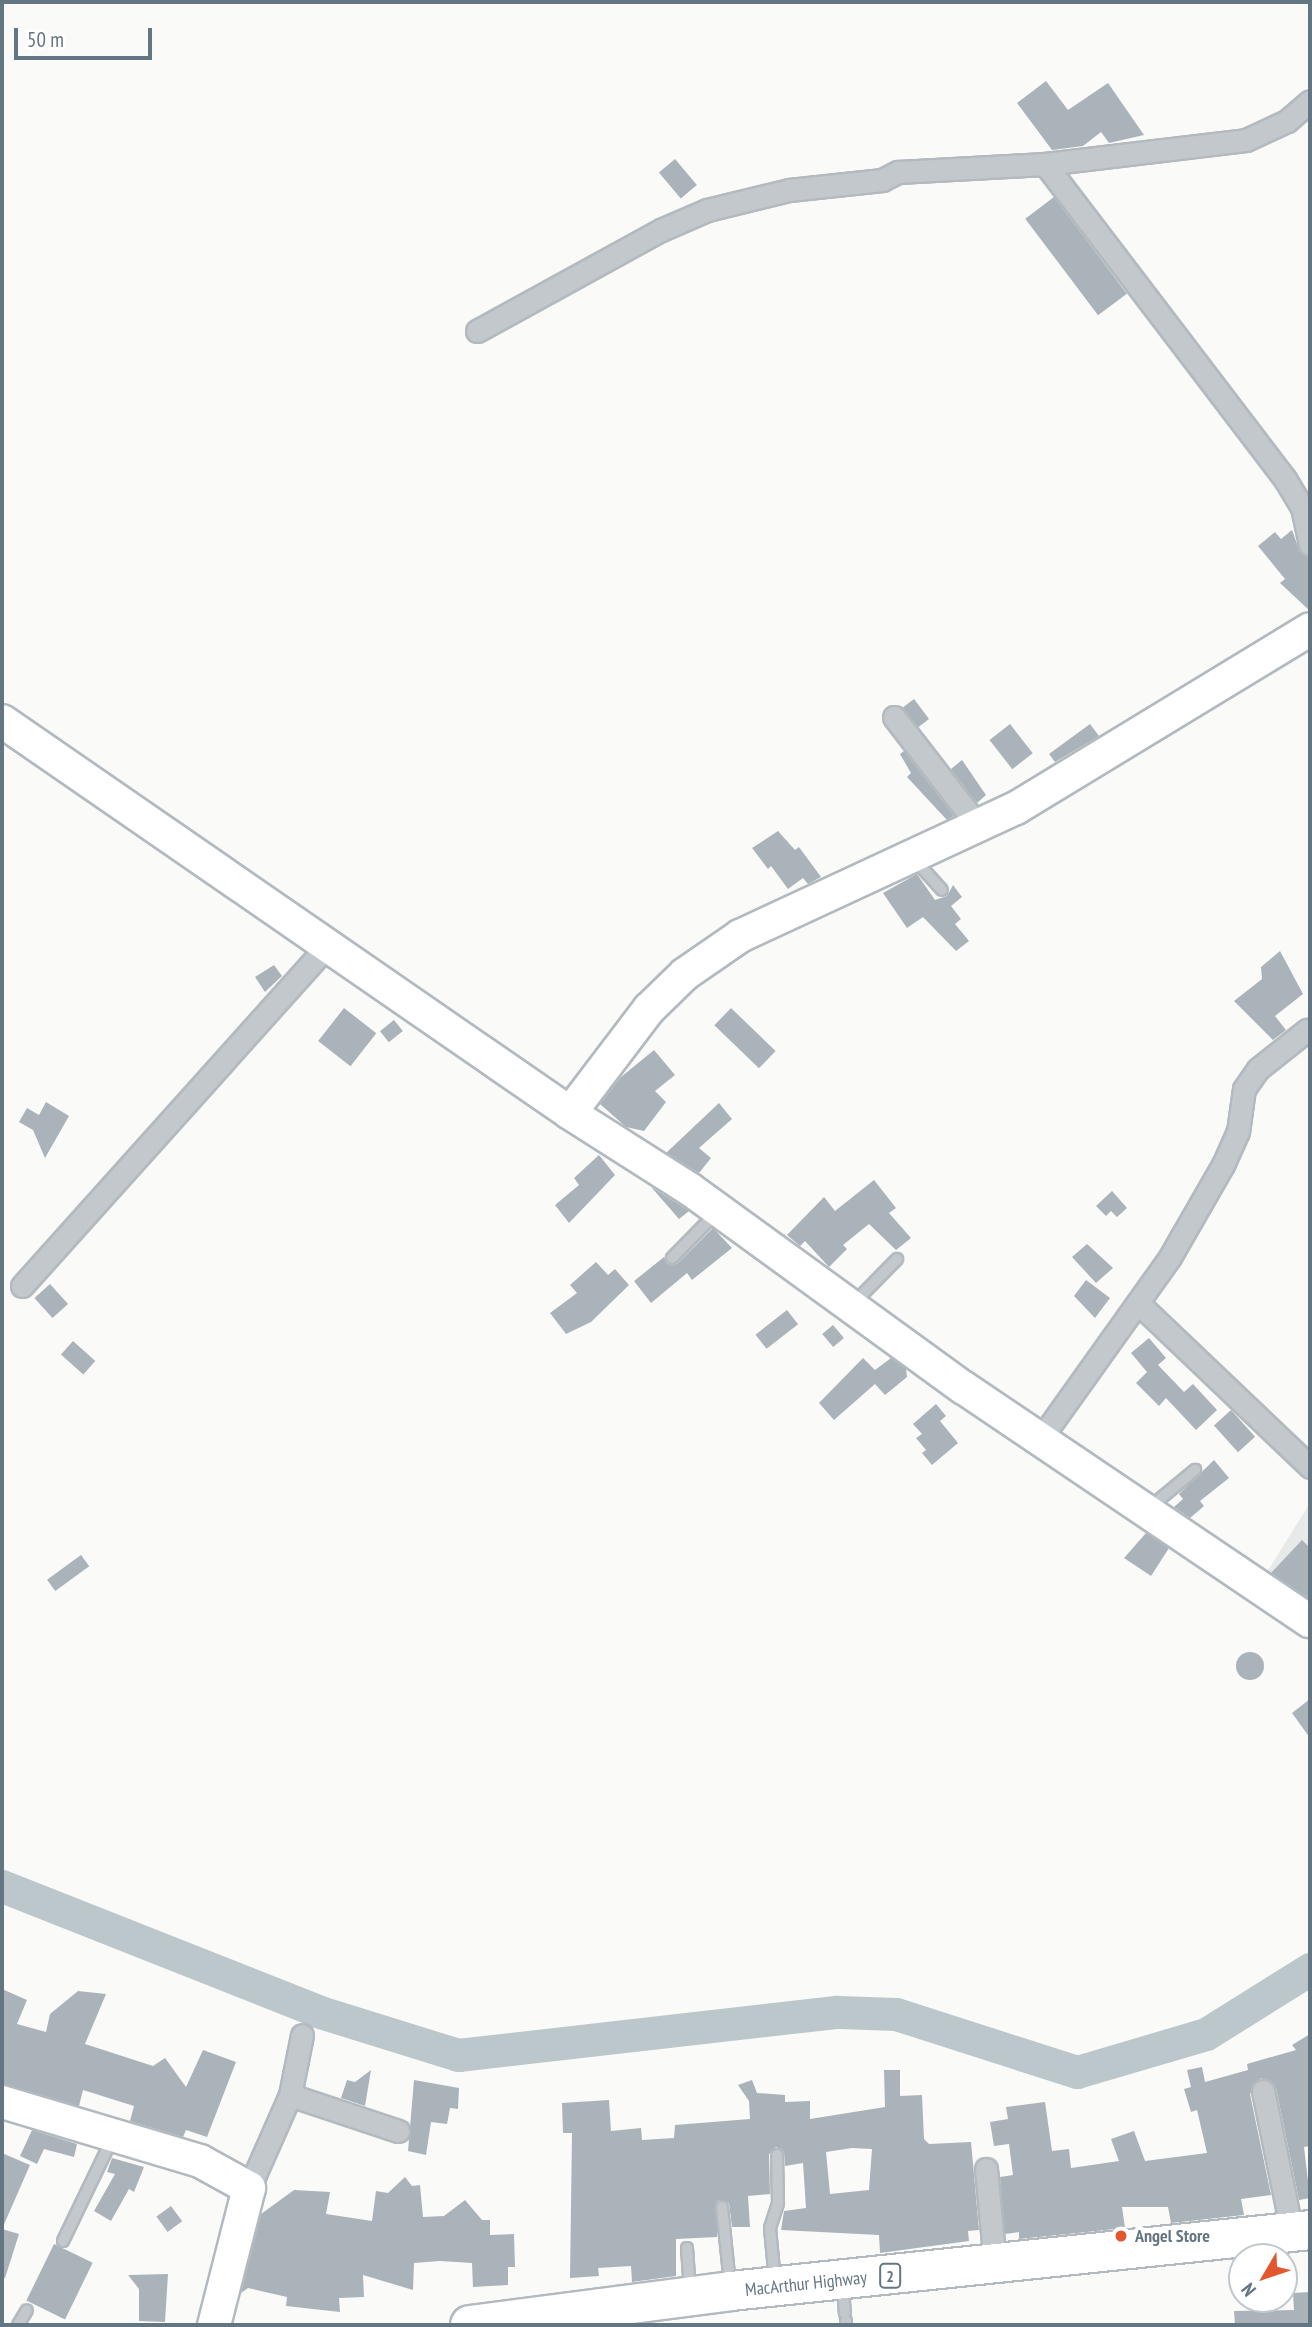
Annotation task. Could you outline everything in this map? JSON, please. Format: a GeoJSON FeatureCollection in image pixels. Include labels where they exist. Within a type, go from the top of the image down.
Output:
{"type":"FeatureCollection","features":[{"type":"Feature","properties":{"kind":"highway","name":"MacArthur Highway"},"geometry":{"type":"LineString","coordinates":[[470,2325],[775,2287],[845,2310],[995,2264],[1301,2231]]}},
{"type":"Feature","properties":{"kind":"street"},"geometry":{"type":"LineString","coordinates":[[477,331],[661,229],[707,210],[789,190],[882,180],[898,172],[1045,164],[1246,140],[1287,121],[1310,101]]}},
{"type":"Feature","properties":{"kind":"street"},"geometry":{"type":"LineString","coordinates":[[1045,164],[1285,479],[1302,507],[1310,544]]}},
{"type":"Feature","properties":{"kind":"street"},"geometry":{"type":"LineString","coordinates":[[570,1113],[649,1009],[685,974],[740,936],[911,855],[979,827],[1310,629]]}},
{"type":"Feature","properties":{"kind":"street"},"geometry":{"type":"LineString","coordinates":[[894,717],[979,827]]}},
{"type":"Feature","properties":{"kind":"street"},"geometry":{"type":"LineString","coordinates":[[2,721],[326,947],[570,1113],[719,1210],[1041,1438],[1308,1617]]}},
{"type":"Feature","properties":{"kind":"street"},"geometry":{"type":"LineString","coordinates":[[22,1286],[326,947]]}},
{"type":"Feature","properties":{"kind":"street"},"geometry":{"type":"LineString","coordinates":[[1041,1438],[1138,1303],[1223,1165],[1238,1132],[1244,1089],[1258,1069],[1307,1030]]}},
{"type":"Feature","properties":{"kind":"street"},"geometry":{"type":"LineString","coordinates":[[1138,1303],[1310,1466]]}},
{"type":"Feature","properties":{"kind":"street"},"geometry":{"type":"LineString","coordinates":[[214,2325],[249,2188],[290,2095],[302,2035]]}},
{"type":"Feature","properties":{"kind":"street"},"geometry":{"type":"LineString","coordinates":[[1263,2091],[1301,2231]]}},
{"type":"Feature","properties":{"kind":"street"},"geometry":{"type":"LineString","coordinates":[[290,2095],[398,2131]]}},
{"type":"Feature","properties":{"kind":"street"},"geometry":{"type":"LineString","coordinates":[[2,2102],[200,2161],[249,2188]]}},
{"type":"Feature","properties":{"kind":"street"},"geometry":{"type":"LineString","coordinates":[[986,2169],[995,2264]]}},
{"type":"Feature","properties":{"kind":"lane"},"geometry":{"type":"LineString","coordinates":[[911,855],[942,890]]}},
{"type":"Feature","properties":{"kind":"lane"},"geometry":{"type":"LineString","coordinates":[[672,1258],[719,1210]]}},
{"type":"Feature","properties":{"kind":"lane"},"geometry":{"type":"LineString","coordinates":[[851,1306],[897,1259]]}},
{"type":"Feature","properties":{"kind":"lane"},"geometry":{"type":"LineString","coordinates":[[1149,1508],[1195,1470]]}},
{"type":"Feature","properties":{"kind":"lane"},"geometry":{"type":"LineString","coordinates":[[63,2241],[113,2137]]}},
{"type":"Feature","properties":{"kind":"lane"},"geometry":{"type":"LineString","coordinates":[[775,2287],[770,2228],[778,2203],[777,2155]]}},
{"type":"Feature","properties":{"kind":"lane"},"geometry":{"type":"LineString","coordinates":[[722,2207],[731,2291]]}},
{"type":"Feature","properties":{"kind":"lane"},"geometry":{"type":"LineString","coordinates":[[687,2248],[690,2298]]}},
{"type":"Feature","properties":{"kind":"lane"},"geometry":{"type":"LineString","coordinates":[[18,2325],[27,2309]]}},
{"type":"Feature","properties":{"kind":"shaded area"},"geometry":{"type":"Polygon","coordinates":[[[1310,1503],[1310,1610],[1262,1580],[1310,1503]]]}},
{"type":"Feature","properties":{"kind":"building"},"geometry":{"type":"Polygon","coordinates":[[[1046,81],[1068,110],[1108,83],[1144,135],[1109,143],[1101,132],[1083,146],[1052,150],[1017,103],[1046,81]]]}},
{"type":"Feature","properties":{"kind":"building"},"geometry":{"type":"Polygon","coordinates":[[[675,159],[697,185],[681,199],[659,172],[675,159]]]}},
{"type":"Feature","properties":{"kind":"building"},"geometry":{"type":"Polygon","coordinates":[[[1054,197],[1127,294],[1098,315],[1025,219],[1054,197]]]}},
{"type":"Feature","properties":{"kind":"building"},"geometry":{"type":"Polygon","coordinates":[[[1292,530],[1300,552],[1310,557],[1310,611],[1280,583],[1285,579],[1258,546],[1275,532],[1281,539],[1292,530]]]}},
{"type":"Feature","properties":{"kind":"building"},"geometry":{"type":"Polygon","coordinates":[[[914,699],[929,719],[918,727],[903,707],[914,699]]]}},
{"type":"Feature","properties":{"kind":"building"},"geometry":{"type":"Polygon","coordinates":[[[1010,724],[1033,753],[1012,769],[990,740],[1010,724]]]}},
{"type":"Feature","properties":{"kind":"building"},"geometry":{"type":"Polygon","coordinates":[[[1090,724],[1099,736],[1055,762],[1049,754],[1090,724]]]}},
{"type":"Feature","properties":{"kind":"building"},"geometry":{"type":"Polygon","coordinates":[[[904,751],[954,816],[947,820],[907,777],[911,773],[900,754],[904,751]]]}},
{"type":"Feature","properties":{"kind":"building"},"geometry":{"type":"Polygon","coordinates":[[[962,760],[986,795],[977,803],[951,769],[962,760]]]}},
{"type":"Feature","properties":{"kind":"building"},"geometry":{"type":"Polygon","coordinates":[[[778,831],[795,850],[799,847],[821,877],[808,884],[803,878],[788,889],[771,866],[768,869],[752,848],[778,831]]]}},
{"type":"Feature","properties":{"kind":"building"},"geometry":{"type":"Polygon","coordinates":[[[917,874],[935,900],[947,896],[953,885],[962,897],[951,906],[961,919],[955,924],[969,941],[956,951],[923,917],[907,928],[883,893],[917,874]]]}},
{"type":"Feature","properties":{"kind":"building"},"geometry":{"type":"Polygon","coordinates":[[[1280,951],[1303,994],[1275,1016],[1286,1030],[1273,1040],[1234,1001],[1262,979],[1261,967],[1280,951]]]}},
{"type":"Feature","properties":{"kind":"building"},"geometry":{"type":"Polygon","coordinates":[[[274,965],[282,976],[265,992],[255,977],[274,965]]]}},
{"type":"Feature","properties":{"kind":"building"},"geometry":{"type":"Polygon","coordinates":[[[344,1008],[376,1033],[350,1066],[318,1041],[344,1008]]]}},
{"type":"Feature","properties":{"kind":"building"},"geometry":{"type":"Polygon","coordinates":[[[731,1008],[776,1051],[759,1068],[714,1025],[731,1008]]]}},
{"type":"Feature","properties":{"kind":"building"},"geometry":{"type":"Polygon","coordinates":[[[394,1020],[403,1031],[389,1042],[380,1031],[394,1020]]]}},
{"type":"Feature","properties":{"kind":"building"},"geometry":{"type":"Polygon","coordinates":[[[654,1050],[675,1075],[655,1091],[666,1102],[644,1131],[626,1127],[600,1104],[621,1077],[654,1050]]]}},
{"type":"Feature","properties":{"kind":"building"},"geometry":{"type":"Polygon","coordinates":[[[46,1102],[69,1116],[45,1158],[33,1130],[19,1122],[27,1108],[39,1115],[46,1102]]]}},
{"type":"Feature","properties":{"kind":"building"},"geometry":{"type":"Polygon","coordinates":[[[719,1103],[732,1119],[699,1148],[711,1158],[699,1173],[666,1153],[719,1103]]]}},
{"type":"Feature","properties":{"kind":"building"},"geometry":{"type":"Polygon","coordinates":[[[599,1155],[615,1175],[569,1223],[555,1205],[579,1185],[574,1178],[599,1155]]]}},
{"type":"Feature","properties":{"kind":"building"},"geometry":{"type":"Polygon","coordinates":[[[874,1180],[896,1208],[889,1213],[911,1238],[896,1250],[869,1224],[843,1245],[847,1249],[829,1267],[805,1241],[800,1246],[787,1235],[824,1197],[835,1211],[874,1180]]]}},
{"type":"Feature","properties":{"kind":"building"},"geometry":{"type":"Polygon","coordinates":[[[653,1188],[689,1211],[679,1219],[653,1188]]]}},
{"type":"Feature","properties":{"kind":"building"},"geometry":{"type":"Polygon","coordinates":[[[1112,1191],[1127,1208],[1117,1217],[1111,1211],[1106,1216],[1096,1206],[1112,1191]]]}},
{"type":"Feature","properties":{"kind":"building"},"geometry":{"type":"Polygon","coordinates":[[[713,1228],[732,1248],[692,1280],[687,1273],[651,1303],[634,1281],[664,1257],[667,1264],[677,1264],[713,1228]]]}},
{"type":"Feature","properties":{"kind":"building"},"geometry":{"type":"Polygon","coordinates":[[[1087,1244],[1113,1268],[1096,1283],[1072,1257],[1087,1244]]]}},
{"type":"Feature","properties":{"kind":"building"},"geometry":{"type":"Polygon","coordinates":[[[596,1262],[608,1275],[615,1269],[629,1285],[591,1322],[566,1334],[550,1313],[577,1293],[570,1285],[596,1262]]]}},
{"type":"Feature","properties":{"kind":"building"},"geometry":{"type":"Polygon","coordinates":[[[1086,1280],[1110,1298],[1095,1318],[1074,1296],[1086,1280]]]}},
{"type":"Feature","properties":{"kind":"building"},"geometry":{"type":"Polygon","coordinates":[[[50,1284],[68,1304],[52,1318],[34,1298],[50,1284]]]}},
{"type":"Feature","properties":{"kind":"building"},"geometry":{"type":"Polygon","coordinates":[[[787,1310],[798,1324],[767,1349],[755,1335],[787,1310]]]}},
{"type":"Feature","properties":{"kind":"building"},"geometry":{"type":"Polygon","coordinates":[[[833,1325],[844,1338],[833,1347],[822,1334],[833,1325]]]}},
{"type":"Feature","properties":{"kind":"building"},"geometry":{"type":"Polygon","coordinates":[[[1149,1338],[1166,1358],[1158,1365],[1184,1392],[1193,1384],[1217,1410],[1196,1430],[1166,1398],[1159,1406],[1136,1383],[1147,1372],[1131,1353],[1149,1338]]]}},
{"type":"Feature","properties":{"kind":"building"},"geometry":{"type":"Polygon","coordinates":[[[73,1341],[95,1361],[83,1374],[61,1354],[73,1341]]]}},
{"type":"Feature","properties":{"kind":"building"},"geometry":{"type":"Polygon","coordinates":[[[863,1358],[875,1370],[891,1358],[906,1368],[907,1377],[885,1395],[875,1384],[834,1420],[819,1403],[863,1358]]]}},
{"type":"Feature","properties":{"kind":"building"},"geometry":{"type":"Polygon","coordinates":[[[936,1404],[946,1416],[940,1421],[958,1443],[932,1465],[922,1453],[926,1450],[916,1438],[922,1434],[913,1424],[936,1404]]]}},
{"type":"Feature","properties":{"kind":"building"},"geometry":{"type":"Polygon","coordinates":[[[1231,1410],[1255,1437],[1238,1452],[1214,1425],[1231,1410]]]}},
{"type":"Feature","properties":{"kind":"building"},"geometry":{"type":"Polygon","coordinates":[[[1214,1460],[1229,1478],[1200,1501],[1204,1506],[1190,1518],[1174,1507],[1183,1499],[1179,1494],[1214,1460]]]}},
{"type":"Feature","properties":{"kind":"building"},"geometry":{"type":"Polygon","coordinates":[[[1146,1533],[1169,1548],[1151,1576],[1124,1558],[1146,1533]]]}},
{"type":"Feature","properties":{"kind":"building"},"geometry":{"type":"Polygon","coordinates":[[[1302,1540],[1310,1548],[1310,1599],[1271,1573],[1302,1540]]]}},
{"type":"Feature","properties":{"kind":"building"},"geometry":{"type":"Polygon","coordinates":[[[81,1555],[89,1566],[55,1591],[47,1580],[81,1555]]]}},
{"type":"Feature","properties":{"kind":"building"},"geometry":{"type":"Polygon","coordinates":[[[1250,1652],[1260,1656],[1264,1666],[1260,1676],[1250,1680],[1240,1676],[1236,1666],[1240,1656],[1250,1652]]]}},
{"type":"Feature","properties":{"kind":"building"},"geometry":{"type":"Polygon","coordinates":[[[1310,1699],[1310,1738],[1292,1713],[1310,1699]]]}},
{"type":"Feature","properties":{"kind":"building"},"geometry":{"type":"Polygon","coordinates":[[[2,1989],[27,2000],[17,2024],[46,2032],[50,2014],[78,1991],[106,1994],[85,2044],[153,2066],[165,2058],[186,2087],[203,2050],[236,2062],[207,2137],[186,2130],[183,2137],[130,2121],[134,2106],[83,2090],[79,2106],[2,2084],[2,1989]]]}},
{"type":"Feature","properties":{"kind":"building"},"geometry":{"type":"Polygon","coordinates":[[[1310,2034],[1310,2146],[1304,2147],[1310,2198],[1299,2200],[1276,2088],[1261,2078],[1250,2094],[1271,2195],[1241,2199],[1244,2215],[1171,2223],[1168,2207],[1122,2207],[1125,2228],[1019,2239],[1019,2232],[1005,2234],[1000,2177],[1013,2175],[1009,2144],[994,2146],[990,2122],[1008,2119],[1006,2107],[1045,2102],[1052,2151],[1069,2149],[1071,2168],[1119,2161],[1111,2139],[1134,2131],[1145,2161],[1207,2153],[1197,2110],[1191,2112],[1184,2089],[1191,2087],[1187,2070],[1202,2067],[1205,2082],[1248,2070],[1247,2064],[1296,2050],[1292,2045],[1310,2034]]]}},
{"type":"Feature","properties":{"kind":"building"},"geometry":{"type":"Polygon","coordinates":[[[371,2070],[365,2106],[341,2098],[347,2080],[355,2082],[371,2070]]]}},
{"type":"Feature","properties":{"kind":"building"},"geometry":{"type":"Polygon","coordinates":[[[884,2070],[900,2070],[900,2096],[922,2095],[924,2139],[929,2144],[971,2142],[979,2230],[968,2231],[969,2241],[880,2253],[879,2235],[781,2230],[784,2211],[806,2208],[803,2163],[785,2166],[784,2152],[776,2147],[769,2154],[770,2194],[748,2196],[750,2227],[732,2227],[729,2203],[718,2200],[717,2237],[676,2239],[676,2276],[632,2282],[631,2266],[598,2268],[599,2276],[570,2278],[572,2133],[563,2133],[562,2103],[609,2100],[611,2131],[641,2128],[642,2140],[674,2138],[675,2125],[750,2119],[749,2101],[738,2085],[752,2080],[757,2093],[785,2095],[785,2102],[810,2101],[810,2119],[885,2107],[884,2070]],[[852,2148],[826,2152],[830,2194],[869,2190],[872,2149],[852,2148]]]}},
{"type":"Feature","properties":{"kind":"building"},"geometry":{"type":"Polygon","coordinates":[[[414,2080],[459,2088],[458,2109],[450,2108],[447,2124],[431,2122],[426,2155],[408,2151],[414,2080]]]}},
{"type":"Feature","properties":{"kind":"building"},"geometry":{"type":"Polygon","coordinates":[[[32,2130],[77,2144],[74,2157],[44,2149],[37,2164],[20,2156],[32,2130]]]}},
{"type":"Feature","properties":{"kind":"building"},"geometry":{"type":"Polygon","coordinates":[[[2,2153],[30,2165],[2,2229],[2,2153]]]}},
{"type":"Feature","properties":{"kind":"building"},"geometry":{"type":"Polygon","coordinates":[[[112,2158],[144,2167],[134,2192],[129,2189],[111,2221],[94,2211],[115,2174],[107,2172],[112,2158]]]}},
{"type":"Feature","properties":{"kind":"building"},"geometry":{"type":"Polygon","coordinates":[[[405,2177],[412,2186],[420,2185],[423,2217],[444,2216],[465,2200],[482,2220],[490,2220],[490,2235],[514,2234],[515,2267],[508,2267],[508,2285],[473,2287],[472,2263],[440,2261],[414,2263],[413,2290],[363,2275],[364,2297],[339,2298],[340,2312],[286,2306],[287,2297],[248,2288],[241,2293],[261,2214],[294,2190],[330,2192],[326,2214],[372,2221],[376,2191],[388,2193],[405,2177]]]}},
{"type":"Feature","properties":{"kind":"building"},"geometry":{"type":"Polygon","coordinates":[[[171,2206],[182,2221],[168,2232],[156,2217],[171,2206]]]}},
{"type":"Feature","properties":{"kind":"building"},"geometry":{"type":"Polygon","coordinates":[[[2,2229],[19,2234],[5,2278],[2,2278],[2,2229]]]}},
{"type":"Feature","properties":{"kind":"building"},"geometry":{"type":"Polygon","coordinates":[[[54,2244],[93,2263],[65,2319],[26,2301],[54,2244]]]}},
{"type":"Feature","properties":{"kind":"building"},"geometry":{"type":"Polygon","coordinates":[[[168,2274],[165,2322],[139,2321],[139,2289],[128,2275],[168,2274]]]}},
{"type":"Feature","properties":{"kind":"building"},"geometry":{"type":"Polygon","coordinates":[[[1310,2292],[1310,2325],[1235,2325],[1234,2313],[1298,2313],[1298,2293],[1310,2292]]]}},
{"type":"Feature","properties":{"kind":"waterway"},"geometry":{"type":"LineString","coordinates":[[2,1886],[320,2012],[458,2055],[838,2012],[896,2014],[1077,2072],[1206,2034],[1310,1969]]}},
{"type":"Feature","properties":{"kind":"place","name":"Angel Store"},"geometry":{"type":"Point","coordinates":[1121,2236]}}]}
